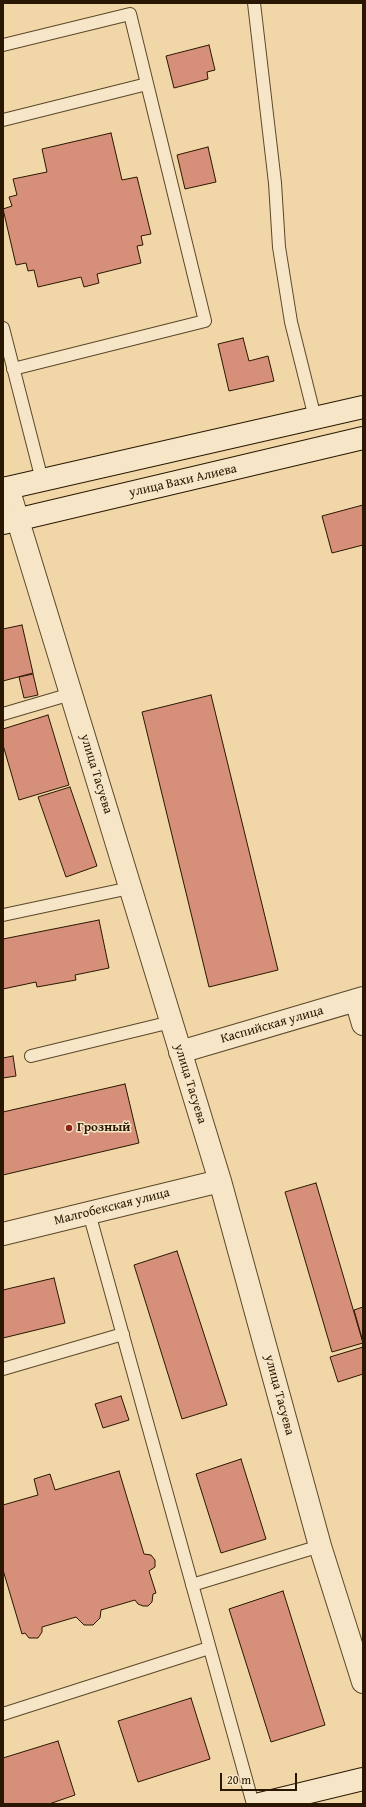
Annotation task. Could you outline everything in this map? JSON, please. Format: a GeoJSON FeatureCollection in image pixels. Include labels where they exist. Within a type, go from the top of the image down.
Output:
{"type":"FeatureCollection","features":[{"type":"Feature","properties":{"kind":"street"},"geometry":{"type":"LineString","coordinates":[[6,489],[363,407]]}},
{"type":"Feature","properties":{"kind":"street","name":"улица Вахи Алиева"},"geometry":{"type":"LineString","coordinates":[[10,521],[363,438]]}},
{"type":"Feature","properties":{"kind":"street","name":"улица Тасуева"},"geometry":{"type":"LineString","coordinates":[[6,489],[10,521],[71,694],[220,1181],[320,1546],[363,1682]]}},
{"type":"Feature","properties":{"kind":"street"},"geometry":{"type":"LineString","coordinates":[[359,999],[363,1024]]}},
{"type":"Feature","properties":{"kind":"street","name":"Каспийская улица"},"geometry":{"type":"LineString","coordinates":[[180,1052],[359,999]]}},
{"type":"Feature","properties":{"kind":"street","name":"Малгобекская улица"},"geometry":{"type":"LineString","coordinates":[[3,1234],[220,1181]]}},
{"type":"Feature","properties":{"kind":"street"},"geometry":{"type":"LineString","coordinates":[[260,1804],[285,1800],[363,1779]]}},
{"type":"Feature","properties":{"kind":"lane"},"geometry":{"type":"LineString","coordinates":[[254,3],[275,183],[279,247],[291,322],[315,418]]}},
{"type":"Feature","properties":{"kind":"lane"},"geometry":{"type":"LineString","coordinates":[[3,45],[130,14],[205,322],[13,369]]}},
{"type":"Feature","properties":{"kind":"lane"},"geometry":{"type":"LineString","coordinates":[[3,120],[147,84]]}},
{"type":"Feature","properties":{"kind":"lane"},"geometry":{"type":"LineString","coordinates":[[3,328],[42,480]]}},
{"type":"Feature","properties":{"kind":"lane"},"geometry":{"type":"LineString","coordinates":[[3,714],[71,694]]}},
{"type":"Feature","properties":{"kind":"lane"},"geometry":{"type":"LineString","coordinates":[[3,915],[130,888]]}},
{"type":"Feature","properties":{"kind":"lane"},"geometry":{"type":"LineString","coordinates":[[31,1056],[171,1022]]}},
{"type":"Feature","properties":{"kind":"lane"},"geometry":{"type":"LineString","coordinates":[[89,1213],[253,1804]]}},
{"type":"Feature","properties":{"kind":"lane"},"geometry":{"type":"LineString","coordinates":[[3,1369],[123,1334]]}},
{"type":"Feature","properties":{"kind":"lane"},"geometry":{"type":"LineString","coordinates":[[192,1585],[320,1546]]}},
{"type":"Feature","properties":{"kind":"lane"},"geometry":{"type":"LineString","coordinates":[[3,1714],[209,1648]]}},
{"type":"Feature","properties":{"kind":"building"},"geometry":{"type":"Polygon","coordinates":[[[209,45],[215,70],[207,72],[208,79],[174,88],[166,56],[209,45]]]}},
{"type":"Feature","properties":{"kind":"building"},"geometry":{"type":"Polygon","coordinates":[[[111,133],[122,180],[137,177],[151,234],[141,236],[143,245],[137,246],[141,263],[97,274],[99,283],[84,287],[81,277],[38,287],[34,270],[28,271],[26,263],[16,265],[3,209],[12,206],[9,197],[17,195],[13,179],[47,172],[42,149],[111,133]]]}},
{"type":"Feature","properties":{"kind":"building"},"geometry":{"type":"Polygon","coordinates":[[[208,147],[216,182],[185,189],[177,155],[208,147]]]}},
{"type":"Feature","properties":{"kind":"building"},"geometry":{"type":"Polygon","coordinates":[[[243,338],[249,361],[268,356],[274,381],[229,391],[218,344],[243,338]]]}},
{"type":"Feature","properties":{"kind":"building"},"geometry":{"type":"Polygon","coordinates":[[[363,505],[363,545],[332,553],[322,516],[363,505]]]}},
{"type":"Feature","properties":{"kind":"building"},"geometry":{"type":"Polygon","coordinates":[[[22,625],[33,673],[3,681],[3,629],[22,625]]]}},
{"type":"Feature","properties":{"kind":"building"},"geometry":{"type":"Polygon","coordinates":[[[33,674],[38,695],[24,698],[19,677],[33,674]]]}},
{"type":"Feature","properties":{"kind":"building"},"geometry":{"type":"Polygon","coordinates":[[[211,695],[278,970],[209,987],[142,712],[211,695]]]}},
{"type":"Feature","properties":{"kind":"building"},"geometry":{"type":"Polygon","coordinates":[[[48,715],[69,785],[19,800],[3,745],[3,729],[48,715]]]}},
{"type":"Feature","properties":{"kind":"building"},"geometry":{"type":"Polygon","coordinates":[[[70,787],[97,866],[66,877],[38,797],[70,787]]]}},
{"type":"Feature","properties":{"kind":"building"},"geometry":{"type":"Polygon","coordinates":[[[99,920],[109,968],[75,975],[76,980],[37,987],[36,982],[3,989],[3,939],[99,920]]]}},
{"type":"Feature","properties":{"kind":"building"},"geometry":{"type":"Polygon","coordinates":[[[13,1056],[16,1076],[3,1078],[3,1058],[13,1056]]]}},
{"type":"Feature","properties":{"kind":"building","name":"Грозный"},"geometry":{"type":"Polygon","coordinates":[[[125,1084],[139,1143],[3,1175],[3,1112],[125,1084]]]}},
{"type":"Feature","properties":{"kind":"building"},"geometry":{"type":"Polygon","coordinates":[[[316,1183],[363,1343],[332,1352],[285,1192],[316,1183]]]}},
{"type":"Feature","properties":{"kind":"building"},"geometry":{"type":"Polygon","coordinates":[[[177,1251],[227,1405],[182,1419],[134,1265],[177,1251]]]}},
{"type":"Feature","properties":{"kind":"building"},"geometry":{"type":"Polygon","coordinates":[[[54,1278],[65,1323],[3,1338],[3,1290],[54,1278]]]}},
{"type":"Feature","properties":{"kind":"building"},"geometry":{"type":"Polygon","coordinates":[[[363,1307],[363,1342],[354,1310],[363,1307]]]}},
{"type":"Feature","properties":{"kind":"building"},"geometry":{"type":"Polygon","coordinates":[[[363,1347],[363,1374],[338,1382],[330,1357],[363,1347]]]}},
{"type":"Feature","properties":{"kind":"building"},"geometry":{"type":"Polygon","coordinates":[[[121,1396],[129,1420],[103,1428],[95,1404],[121,1396]]]}},
{"type":"Feature","properties":{"kind":"building"},"geometry":{"type":"Polygon","coordinates":[[[241,1459],[266,1539],[221,1553],[196,1474],[241,1459]]]}},
{"type":"Feature","properties":{"kind":"building"},"geometry":{"type":"Polygon","coordinates":[[[119,1471],[144,1554],[151,1555],[155,1560],[155,1567],[149,1571],[156,1593],[153,1594],[152,1602],[148,1606],[143,1606],[138,1604],[135,1600],[101,1610],[100,1618],[93,1625],[84,1625],[76,1617],[42,1627],[42,1632],[38,1638],[29,1638],[25,1633],[22,1634],[3,1570],[3,1505],[38,1495],[34,1479],[50,1474],[55,1490],[119,1471]]]}},
{"type":"Feature","properties":{"kind":"building"},"geometry":{"type":"Polygon","coordinates":[[[283,1591],[325,1725],[271,1742],[229,1609],[283,1591]]]}},
{"type":"Feature","properties":{"kind":"building"},"geometry":{"type":"Polygon","coordinates":[[[191,1698],[210,1759],[138,1782],[118,1721],[191,1698]]]}},
{"type":"Feature","properties":{"kind":"building"},"geometry":{"type":"Polygon","coordinates":[[[58,1741],[75,1795],[49,1804],[3,1804],[3,1758],[58,1741]]]}},
{"type":"Feature","properties":{"kind":"place","name":"Грозный"},"geometry":{"type":"Point","coordinates":[69,1128]}}]}
